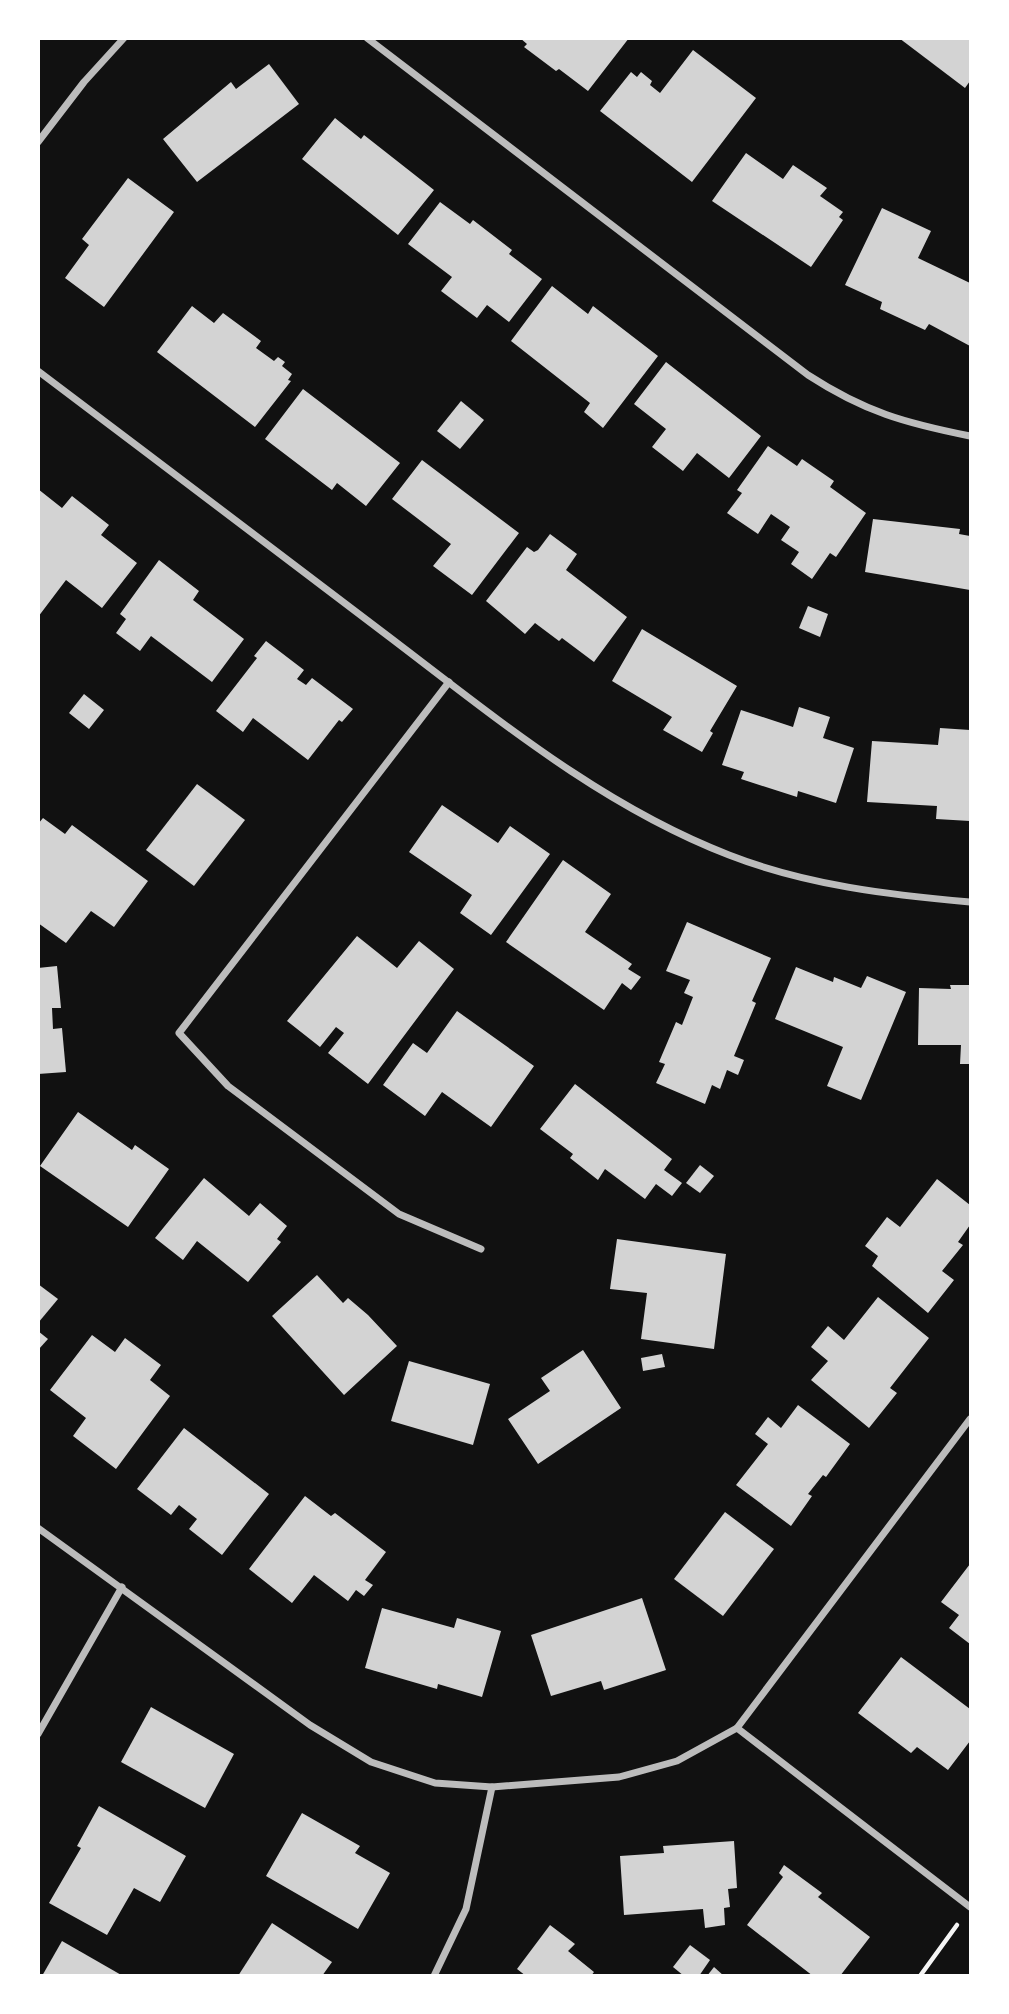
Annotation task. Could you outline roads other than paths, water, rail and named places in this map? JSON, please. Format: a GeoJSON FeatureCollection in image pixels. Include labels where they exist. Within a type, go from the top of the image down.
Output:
{"type":"FeatureCollection","features":[{"type":"Feature","properties":{"kind":"street"},"geometry":{"type":"LineString","coordinates":[[38,142],[84,82],[124,38]]}},
{"type":"Feature","properties":{"kind":"street"},"geometry":{"type":"LineString","coordinates":[[367,38],[826,387],[876,413],[917,426],[971,436]]}},
{"type":"Feature","properties":{"kind":"street"},"geometry":{"type":"LineString","coordinates":[[38,371],[449,682],[608,795],[666,828],[731,856],[811,879],[888,895],[971,902]]}},
{"type":"Feature","properties":{"kind":"street"},"geometry":{"type":"LineString","coordinates":[[449,682],[179,1033],[228,1086],[399,1214],[481,1250]]}},
{"type":"Feature","properties":{"kind":"street"},"geometry":{"type":"LineString","coordinates":[[38,1528],[310,1725],[371,1762],[435,1783],[492,1787],[620,1777],[677,1761],[737,1728],[971,1419]]}},
{"type":"Feature","properties":{"kind":"street"},"geometry":{"type":"LineString","coordinates":[[38,1734],[122,1587]]}},
{"type":"Feature","properties":{"kind":"street"},"geometry":{"type":"LineString","coordinates":[[737,1728],[971,1907]]}},
{"type":"Feature","properties":{"kind":"street"},"geometry":{"type":"LineString","coordinates":[[434,1976],[466,1909],[492,1787]]}}]}
